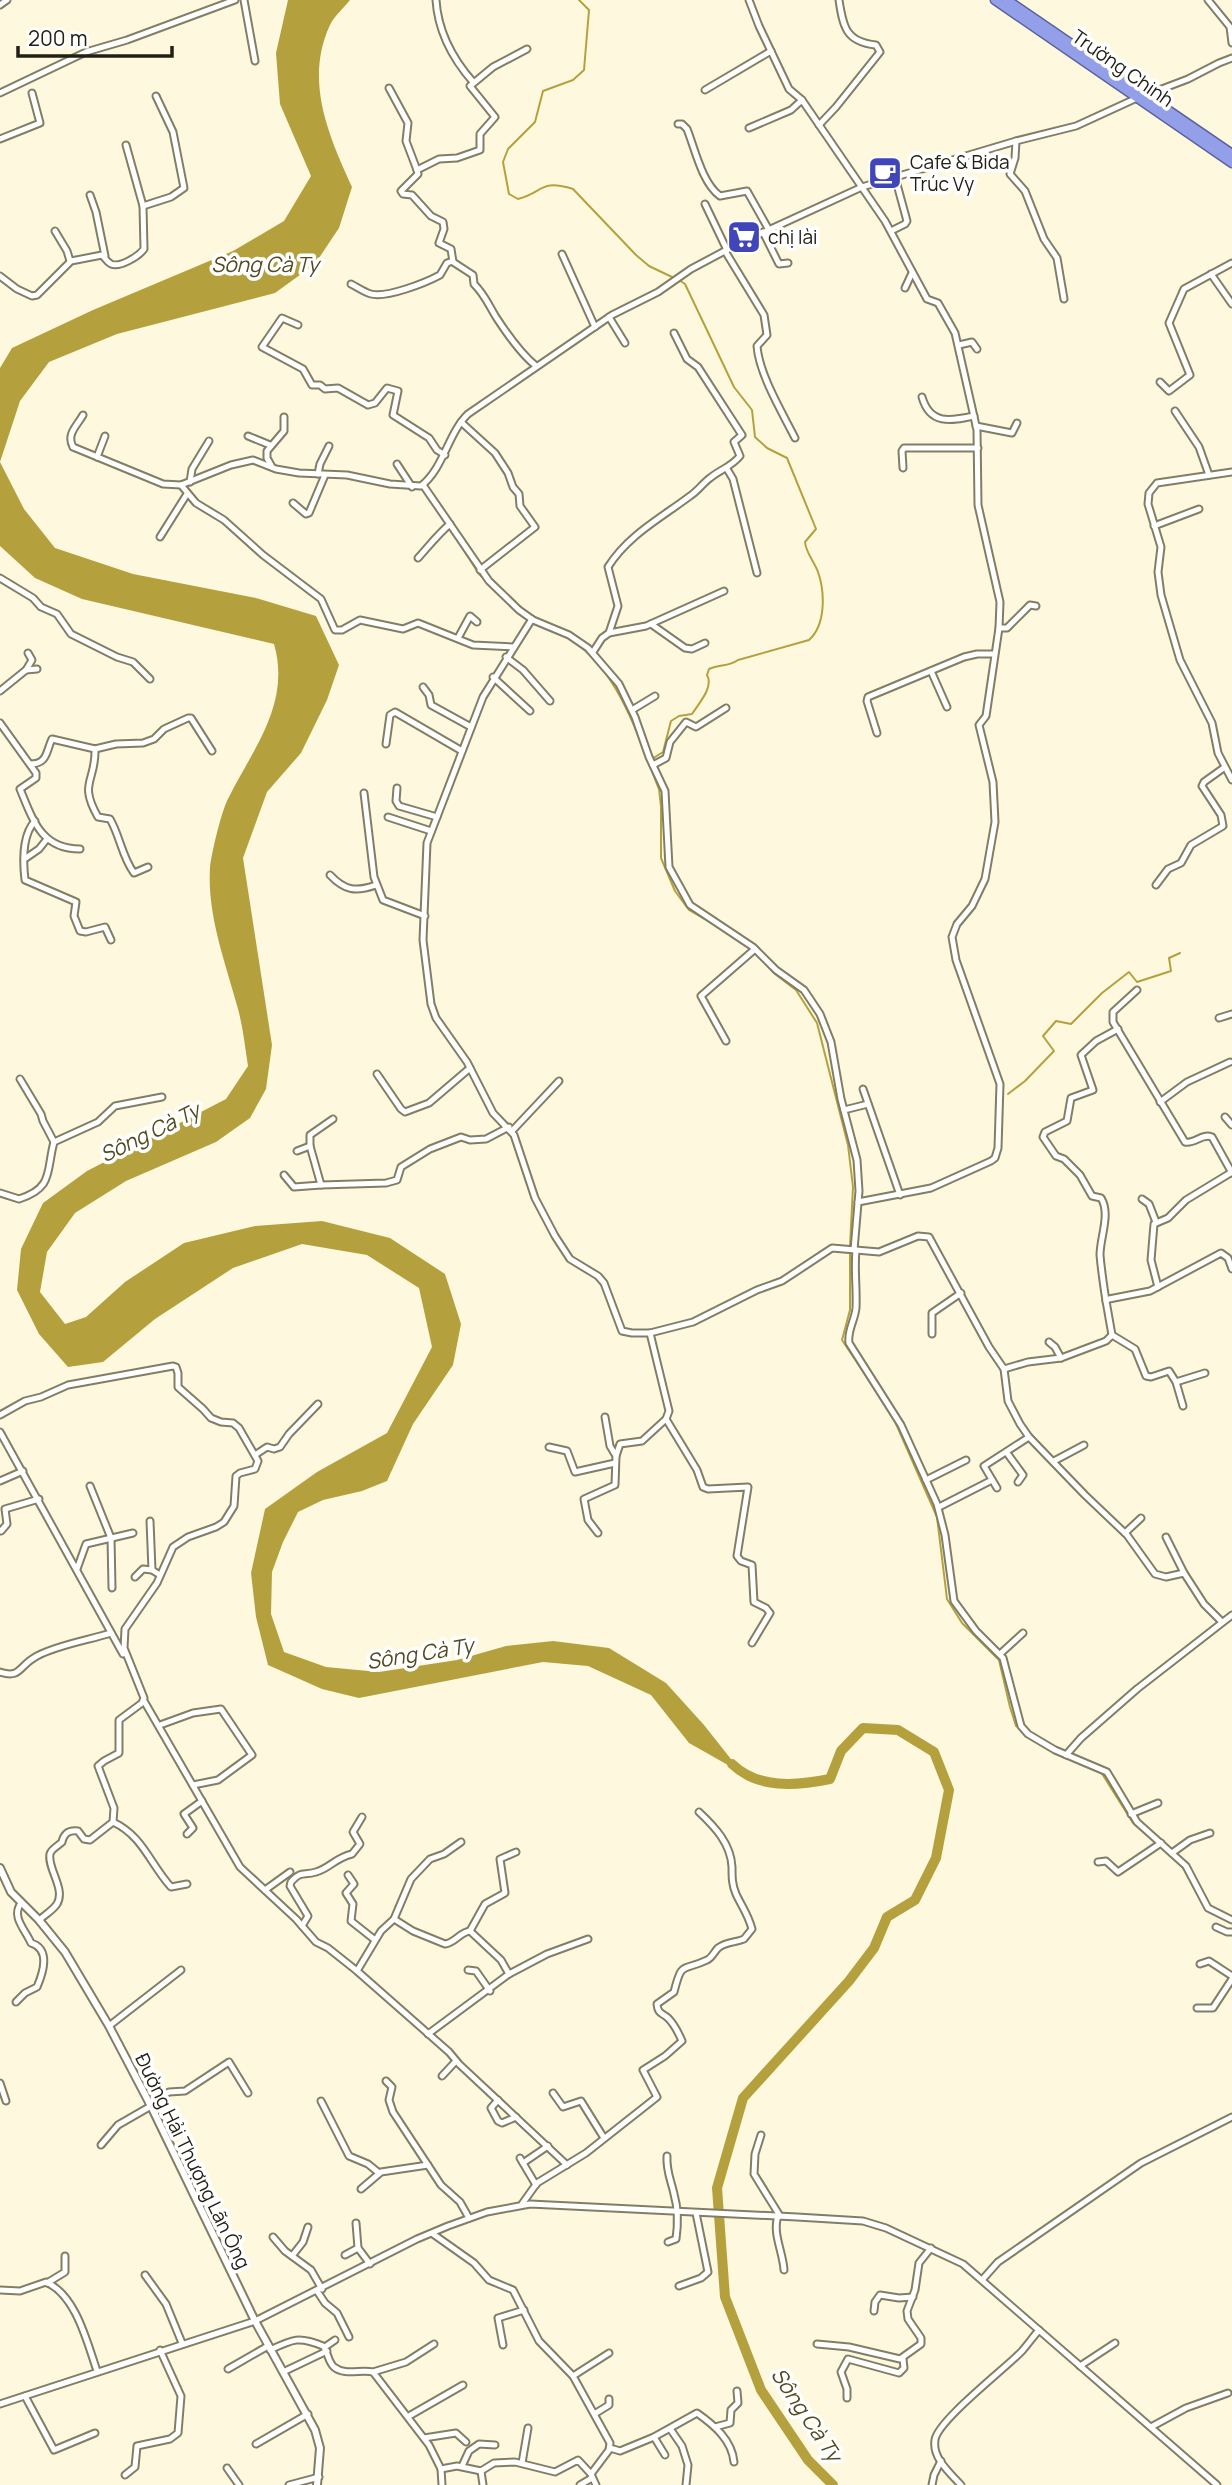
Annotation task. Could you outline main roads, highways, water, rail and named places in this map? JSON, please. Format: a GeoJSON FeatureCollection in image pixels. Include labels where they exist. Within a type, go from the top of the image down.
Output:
{"type":"FeatureCollection","features":[{"type":"Feature","properties":{"kind":"highway","name":"Trường Chinh"},"geometry":{"type":"LineString","coordinates":[[995,0],[1232,163]]}},
{"type":"Feature","properties":{"kind":"highway","name":"Trường Chinh"},"geometry":{"type":"LineString","coordinates":[[1007,0],[1232,154]]}},
{"type":"Feature","properties":{"kind":"water"},"geometry":{"type":"Polygon","coordinates":[[[288,0],[350,0],[330,25],[319,67],[319,87],[328,128],[352,187],[339,228],[315,264],[275,293],[117,334],[49,362],[20,401],[0,462],[0,368],[12,348],[93,310],[233,251],[284,221],[311,176],[280,104],[276,53],[288,0]]]}},
{"type":"Feature","properties":{"kind":"water","name":"Sông Cà Ty"},"geometry":{"type":"Polygon","coordinates":[[[0,462],[24,509],[55,548],[133,574],[256,598],[316,616],[339,665],[327,700],[301,753],[267,792],[243,858],[272,1045],[266,1089],[250,1118],[216,1142],[126,1181],[75,1213],[47,1252],[40,1292],[65,1324],[86,1317],[125,1282],[184,1243],[255,1226],[322,1221],[390,1238],[445,1274],[461,1324],[453,1365],[413,1424],[387,1481],[362,1491],[323,1500],[298,1512],[283,1542],[272,1572],[271,1614],[284,1652],[326,1667],[379,1672],[457,1660],[506,1646],[553,1641],[609,1648],[666,1683],[742,1773],[689,1743],[651,1695],[588,1666],[543,1662],[359,1698],[322,1689],[268,1665],[256,1617],[251,1573],[265,1509],[317,1472],[387,1433],[432,1347],[419,1288],[367,1255],[302,1244],[233,1268],[155,1319],[103,1362],[68,1367],[39,1334],[17,1290],[21,1249],[43,1203],[87,1171],[226,1099],[248,1066],[240,1016],[214,922],[210,868],[226,803],[259,742],[274,705],[278,665],[274,644],[82,599],[35,578],[0,546],[0,462]]]}},
{"type":"Feature","properties":{"kind":"waterway"},"geometry":{"type":"LineString","coordinates":[[579,0],[589,10],[584,70],[573,80],[543,91],[535,122],[508,149],[503,162],[509,194],[518,199],[548,186],[573,189],[636,255],[649,266],[674,278]]}},
{"type":"Feature","properties":{"kind":"waterway"},"geometry":{"type":"LineString","coordinates":[[652,759],[663,752],[671,721],[679,716],[692,714],[702,700],[709,685],[709,669],[809,640],[819,626],[823,598],[820,580],[805,542],[816,529],[787,458],[767,448],[755,437],[752,410],[734,387],[685,284],[679,280]]}},
{"type":"Feature","properties":{"kind":"waterway"},"geometry":{"type":"LineString","coordinates":[[441,515],[479,574],[517,612]]}},
{"type":"Feature","properties":{"kind":"waterway"},"geometry":{"type":"LineString","coordinates":[[563,635],[582,648],[612,682],[633,724],[659,789],[661,858],[675,891],[689,910],[715,925]]}},
{"type":"Feature","properties":{"kind":"waterway"},"geometry":{"type":"LineString","coordinates":[[1008,1094],[1025,1081],[1054,1051],[1043,1036],[1056,1021],[1071,1024],[1102,993],[1129,972],[1137,982],[1171,971],[1169,958],[1180,953]]}},
{"type":"Feature","properties":{"kind":"waterway"},"geometry":{"type":"LineString","coordinates":[[762,959],[775,974],[796,990],[817,1023],[848,1145],[853,1187],[850,1246]]}},
{"type":"Feature","properties":{"kind":"waterway"},"geometry":{"type":"LineString","coordinates":[[850,1252],[850,1310],[842,1340],[883,1401]]}},
{"type":"Feature","properties":{"kind":"waterway"},"geometry":{"type":"LineString","coordinates":[[893,1417],[937,1517],[947,1599],[962,1623],[999,1660],[1016,1726],[1022,1730]]}},
{"type":"Feature","properties":{"kind":"waterway","name":"Sông Cà Ty"},"geometry":{"type":"LineString","coordinates":[[732,1764],[754,1778],[778,1784],[830,1779],[841,1751],[863,1728],[898,1730],[934,1752],[949,1790],[936,1858],[915,1900],[887,1917],[874,1948],[849,1981],[743,2098],[717,2188],[725,2297],[761,2390],[808,2460],[833,2485]]}},
{"type":"Feature","properties":{"kind":"waterway"},"geometry":{"type":"LineString","coordinates":[[1101,1772],[1133,1823],[1149,1837]]}},
{"type":"Feature","properties":{"kind":"waterway"},"geometry":{"type":"LineString","coordinates":[[1182,1866],[1206,1910]]}},
{"type":"Feature","properties":{"kind":"waterway"},"geometry":{"type":"LineString","coordinates":[[1211,1912],[1232,1923]]}},
{"type":"Feature","properties":{"kind":"place","name":"Cafe & Bida Trúc Vy"},"geometry":{"type":"Point","coordinates":[885,173]}},
{"type":"Feature","properties":{"kind":"place","name":"chị lài"},"geometry":{"type":"Point","coordinates":[744,237]}}]}
